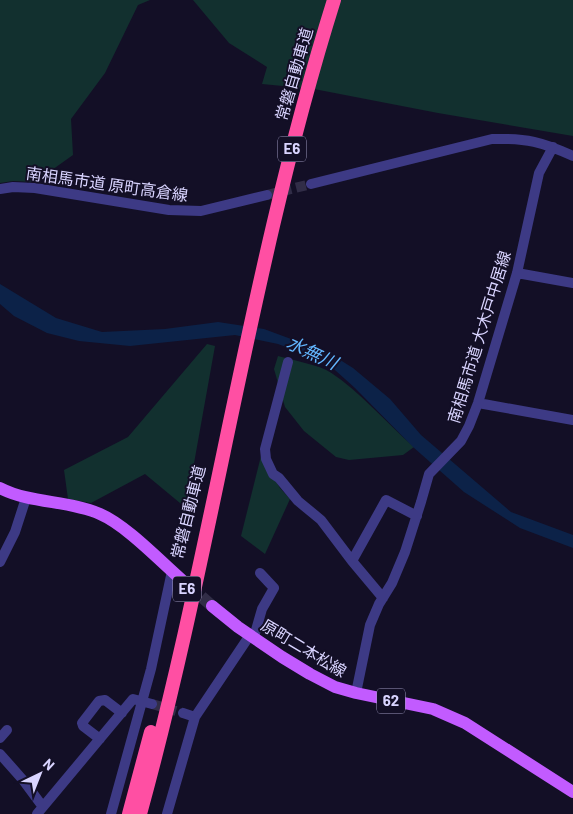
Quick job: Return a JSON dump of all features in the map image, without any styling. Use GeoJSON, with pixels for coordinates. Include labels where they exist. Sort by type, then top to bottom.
{"type":"FeatureCollection","features":[{"type":"Feature","properties":{"kind":"highway","name":"常磐自動車道"},"geometry":{"type":"LineString","coordinates":[[140,814],[173,682],[242,362],[296,132],[334,0]]}},
{"type":"Feature","properties":{"kind":"highway","name":"常磐自動車道"},"geometry":{"type":"LineString","coordinates":[[130,814],[155,720],[242,362]]}},
{"type":"Feature","properties":{"kind":"main road"},"geometry":{"type":"LineString","coordinates":[[0,488],[26,498],[101,514],[126,530],[183,581]]}},
{"type":"Feature","properties":{"kind":"main road","name":"原町二本松線"},"geometry":{"type":"LineString","coordinates":[[212,606],[252,636],[310,674],[335,687],[356,694],[433,709],[447,714],[466,723],[573,792]]}},
{"type":"Feature","properties":{"kind":"street"},"geometry":{"type":"LineString","coordinates":[[311,184],[492,139],[516,138],[535,141],[573,156]]}},
{"type":"Feature","properties":{"kind":"street","name":"南相馬市道 大木戸中居線"},"geometry":{"type":"LineString","coordinates":[[356,694],[373,617],[399,567],[429,474],[461,441],[478,403],[517,273],[539,173],[552,147]]}},
{"type":"Feature","properties":{"kind":"street","name":"南相馬市道 原町高倉線"},"geometry":{"type":"LineString","coordinates":[[0,189],[13,187],[35,188],[169,210],[186,211],[200,211],[267,195]]}},
{"type":"Feature","properties":{"kind":"street"},"geometry":{"type":"LineString","coordinates":[[517,273],[573,283]]}},
{"type":"Feature","properties":{"kind":"street"},"geometry":{"type":"LineString","coordinates":[[288,362],[266,449],[266,459],[273,474],[279,478],[298,501],[321,520],[383,598]]}},
{"type":"Feature","properties":{"kind":"street"},"geometry":{"type":"LineString","coordinates":[[478,403],[573,420]]}},
{"type":"Feature","properties":{"kind":"street"},"geometry":{"type":"LineString","coordinates":[[0,562],[15,532],[26,498]]}},
{"type":"Feature","properties":{"kind":"street"},"geometry":{"type":"LineString","coordinates":[[352,561],[386,500],[417,516]]}},
{"type":"Feature","properties":{"kind":"street"},"geometry":{"type":"LineString","coordinates":[[111,814],[150,669],[172,572]]}},
{"type":"Feature","properties":{"kind":"street"},"geometry":{"type":"LineString","coordinates":[[167,814],[195,717],[252,636],[262,609],[274,588],[260,573]]}},
{"type":"Feature","properties":{"kind":"street"},"geometry":{"type":"LineString","coordinates":[[0,754],[23,780],[40,810],[134,699],[152,704]]}},
{"type":"Feature","properties":{"kind":"street"},"geometry":{"type":"LineString","coordinates":[[100,739],[83,726],[82,723],[99,701],[105,700],[122,713]]}},
{"type":"Feature","properties":{"kind":"street"},"geometry":{"type":"LineString","coordinates":[[183,714],[195,717]]}},
{"type":"Feature","properties":{"kind":"green space"},"geometry":{"type":"Polygon","coordinates":[[[0,0],[150,0],[138,5],[105,73],[71,119],[73,155],[35,182],[13,181],[0,183],[0,0]]]}},
{"type":"Feature","properties":{"kind":"green space"},"geometry":{"type":"Polygon","coordinates":[[[193,0],[573,0],[573,136],[314,89],[262,84],[267,67],[229,43],[193,0]]]}},
{"type":"Feature","properties":{"kind":"green space"},"geometry":{"type":"Polygon","coordinates":[[[207,344],[215,346],[186,508],[145,474],[91,503],[68,499],[64,470],[128,437],[207,344]]]}},
{"type":"Feature","properties":{"kind":"green space"},"geometry":{"type":"Polygon","coordinates":[[[278,356],[325,369],[342,380],[414,447],[403,455],[349,460],[336,457],[304,431],[285,407],[274,369],[278,356]]]}},
{"type":"Feature","properties":{"kind":"green space"},"geometry":{"type":"Polygon","coordinates":[[[261,456],[280,488],[290,499],[265,554],[241,536],[261,456]]]}},
{"type":"Feature","properties":{"kind":"water","name":"水無川"},"geometry":{"type":"Polygon","coordinates":[[[0,284],[56,318],[102,332],[165,329],[218,322],[264,329],[329,353],[353,368],[390,399],[421,435],[511,512],[573,535],[573,548],[520,528],[464,492],[413,447],[355,388],[326,362],[278,344],[235,335],[130,346],[79,341],[47,333],[14,316],[0,304],[0,284]]]}},
{"type":"Feature","properties":{"kind":"tunnel"},"geometry":{"type":"LineString","coordinates":[[267,195],[311,184]]}},
{"type":"Feature","properties":{"kind":"tunnel"},"geometry":{"type":"LineString","coordinates":[[188,585],[212,606]]}},
{"type":"Feature","properties":{"kind":"tunnel"},"geometry":{"type":"LineString","coordinates":[[152,704],[183,713]]}}]}
